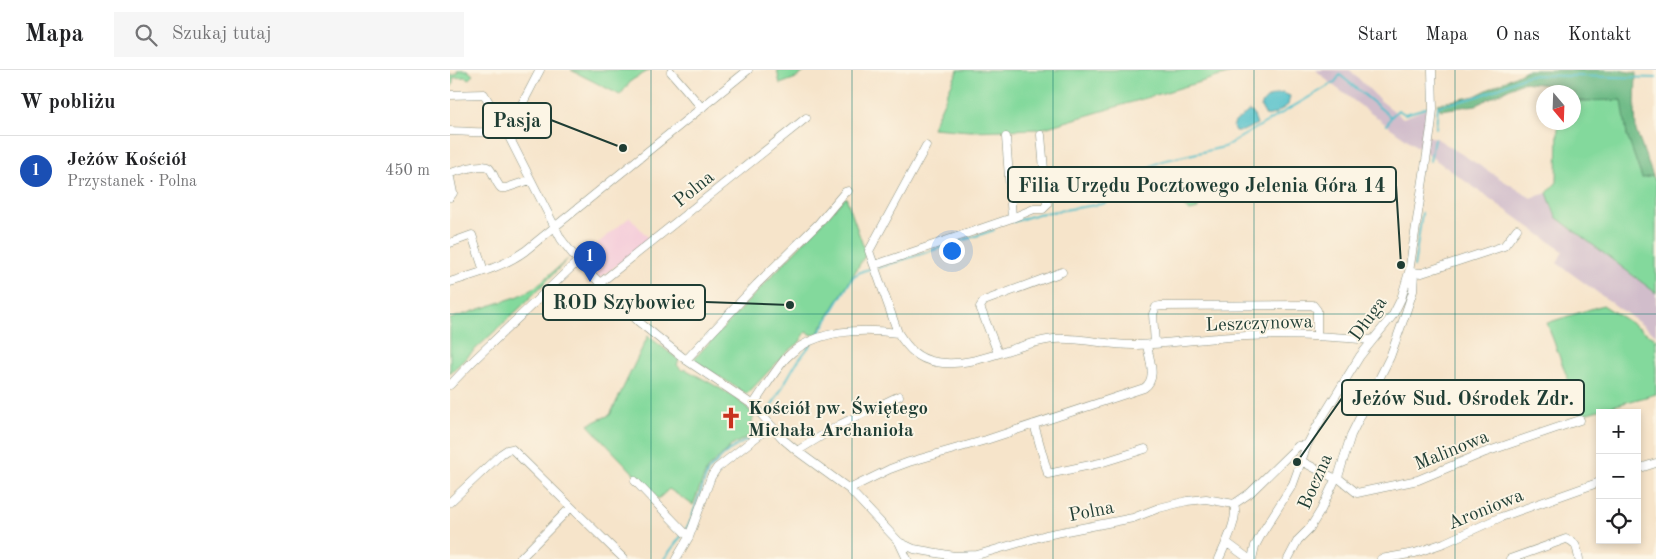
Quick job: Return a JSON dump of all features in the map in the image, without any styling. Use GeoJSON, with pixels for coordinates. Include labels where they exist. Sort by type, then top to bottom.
{"type":"FeatureCollection","features":[{"type":"Feature","properties":{"kind":"street"},"geometry":{"type":"LineString","coordinates":[[450,131],[486,131],[504,127],[516,114],[540,70]]}},
{"type":"Feature","properties":{"kind":"street"},"geometry":{"type":"LineString","coordinates":[[450,282],[513,260],[702,108],[739,74],[748,70]]}},
{"type":"Feature","properties":{"kind":"street","name":"Długa"},"geometry":{"type":"LineString","coordinates":[[1251,559],[1262,533],[1293,484],[1307,445],[1360,356],[1393,315],[1411,272],[1433,109],[1432,70]]}},
{"type":"Feature","properties":{"kind":"street"},"geometry":{"type":"LineString","coordinates":[[671,72],[702,108]]}},
{"type":"Feature","properties":{"kind":"street","name":"Polna"},"geometry":{"type":"LineString","coordinates":[[450,95],[484,94],[504,127],[561,238],[578,261],[639,322],[686,360],[753,405],[797,452],[849,489],[899,542],[914,549],[953,557],[977,555],[1046,535],[1133,518],[1159,508],[1188,501],[1206,499],[1234,504]]}},
{"type":"Feature","properties":{"kind":"street","name":"Polna"},"geometry":{"type":"LineString","coordinates":[[600,283],[806,118]]}},
{"type":"Feature","properties":{"kind":"street"},"geometry":{"type":"LineString","coordinates":[[875,268],[1034,209],[1043,208],[1047,204],[1042,135]]}},
{"type":"Feature","properties":{"kind":"street"},"geometry":{"type":"LineString","coordinates":[[1006,137],[1012,218]]}},
{"type":"Feature","properties":{"kind":"street","name":"Leszczynowa"},"geometry":{"type":"LineString","coordinates":[[926,146],[868,251],[898,333],[906,345],[918,357],[935,362],[969,361],[1039,341],[1057,339],[1075,339],[1120,346],[1218,337],[1317,336],[1372,340]]}},
{"type":"Feature","properties":{"kind":"street"},"geometry":{"type":"LineString","coordinates":[[450,173],[483,165],[490,168],[496,183],[501,188],[511,187],[530,180]]}},
{"type":"Feature","properties":{"kind":"street"},"geometry":{"type":"LineString","coordinates":[[450,178],[453,193],[450,197]]}},
{"type":"Feature","properties":{"kind":"street"},"geometry":{"type":"LineString","coordinates":[[686,360],[757,284],[818,224],[844,192],[848,191]]}},
{"type":"Feature","properties":{"kind":"street"},"geometry":{"type":"LineString","coordinates":[[1411,272],[1422,273],[1504,246],[1517,228]]}},
{"type":"Feature","properties":{"kind":"street"},"geometry":{"type":"LineString","coordinates":[[450,243],[472,235],[484,271]]}},
{"type":"Feature","properties":{"kind":"street"},"geometry":{"type":"LineString","coordinates":[[450,385],[578,261]]}},
{"type":"Feature","properties":{"kind":"street"},"geometry":{"type":"LineString","coordinates":[[998,353],[980,307],[981,304],[984,301],[1062,272]]}},
{"type":"Feature","properties":{"kind":"street","name":"Boczna"},"geometry":{"type":"LineString","coordinates":[[1288,559],[1298,540],[1310,528],[1321,510],[1336,478],[1351,435],[1390,357],[1410,298],[1411,272]]}},
{"type":"Feature","properties":{"kind":"street"},"geometry":{"type":"LineString","coordinates":[[849,489],[909,462],[986,440],[1144,388],[1150,384],[1152,377],[1151,344],[1153,314],[1156,307],[1313,305],[1317,310],[1317,336]]}},
{"type":"Feature","properties":{"kind":"street"},"geometry":{"type":"LineString","coordinates":[[753,405],[784,360],[810,340],[846,332],[886,331],[898,333]]}},
{"type":"Feature","properties":{"kind":"street"},"geometry":{"type":"LineString","coordinates":[[797,452],[841,424],[899,396]]}},
{"type":"Feature","properties":{"kind":"street","name":"Malinowa"},"geometry":{"type":"LineString","coordinates":[[1301,461],[1336,478],[1357,493],[1404,484],[1512,443],[1580,420]]}},
{"type":"Feature","properties":{"kind":"street"},"geometry":{"type":"LineString","coordinates":[[676,559],[689,537],[711,477],[717,468],[763,432],[767,422]]}},
{"type":"Feature","properties":{"kind":"street"},"geometry":{"type":"LineString","coordinates":[[1034,424],[1048,474],[1100,463],[1145,449]]}},
{"type":"Feature","properties":{"kind":"street"},"geometry":{"type":"LineString","coordinates":[[1219,559],[1236,510],[1234,504],[1250,493],[1298,446],[1307,445]]}},
{"type":"Feature","properties":{"kind":"street"},"geometry":{"type":"LineString","coordinates":[[450,502],[501,454],[512,449],[624,559]]}},
{"type":"Feature","properties":{"kind":"street"},"geometry":{"type":"LineString","coordinates":[[1641,468],[1656,463]]}},
{"type":"Feature","properties":{"kind":"street"},"geometry":{"type":"LineString","coordinates":[[635,481],[689,537]]}},
{"type":"Feature","properties":{"kind":"street","name":"Aroniowa"},"geometry":{"type":"LineString","coordinates":[[1381,559],[1423,550],[1444,543],[1501,517],[1596,483]]}},
{"type":"Feature","properties":{"kind":"street"},"geometry":{"type":"LineString","coordinates":[[520,559],[571,507]]}},
{"type":"Feature","properties":{"kind":"street"},"geometry":{"type":"LineString","coordinates":[[1510,559],[1566,539],[1572,541],[1577,546],[1579,559]]}},
{"type":"Feature","properties":{"kind":"street"},"geometry":{"type":"LineString","coordinates":[[899,542],[907,559]]}},
{"type":"Feature","properties":{"kind":"street"},"geometry":{"type":"LineString","coordinates":[[1226,542],[1251,559]]}},
{"type":"Feature","properties":{"kind":"shaded area"},"geometry":{"type":"Polygon","coordinates":[[[1316,70],[1350,70],[1381,101],[1403,118],[1429,108],[1426,136],[1436,138],[1531,198],[1547,193],[1556,217],[1656,293],[1656,335],[1557,263],[1563,251],[1384,123],[1330,83],[1316,70]]]}},
{"type":"Feature","properties":{"kind":"shaded area"},"geometry":{"type":"Polygon","coordinates":[[[630,217],[650,240],[600,278],[581,257],[630,217]]]}},
{"type":"Feature","properties":{"kind":"green space"},"geometry":{"type":"Polygon","coordinates":[[[457,70],[467,70],[473,75],[469,79],[465,77],[453,78],[453,85],[450,88],[450,74],[452,76],[458,73],[457,70]]]}},
{"type":"Feature","properties":{"kind":"green space"},"geometry":{"type":"Polygon","coordinates":[[[571,70],[650,70],[632,80],[620,95],[571,70]]]}},
{"type":"Feature","properties":{"kind":"green space"},"geometry":{"type":"Polygon","coordinates":[[[777,70],[807,70],[796,78],[780,84],[777,70]]]}},
{"type":"Feature","properties":{"kind":"green space"},"geometry":{"type":"Polygon","coordinates":[[[958,70],[1241,70],[1041,129],[970,131],[932,128],[958,70]]]}},
{"type":"Feature","properties":{"kind":"green space"},"geometry":{"type":"Polygon","coordinates":[[[1527,70],[1617,70],[1636,73],[1636,131],[1653,176],[1642,178],[1627,135],[1622,100],[1581,101],[1581,85],[1549,85],[1522,82],[1476,105],[1441,110],[1437,104],[1475,96],[1527,70]]]}},
{"type":"Feature","properties":{"kind":"green space"},"geometry":{"type":"Polygon","coordinates":[[[1623,100],[1627,135],[1642,178],[1653,176],[1656,183],[1656,293],[1556,217],[1547,193],[1557,182],[1558,130],[1581,130],[1581,101],[1623,100]]]}},
{"type":"Feature","properties":{"kind":"green space"},"geometry":{"type":"Polygon","coordinates":[[[1197,169],[1206,179],[1205,188],[1197,195],[1198,209],[1190,211],[1178,202],[1176,194],[1192,188],[1198,182],[1197,169]]]}},
{"type":"Feature","properties":{"kind":"green space"},"geometry":{"type":"Polygon","coordinates":[[[846,197],[866,254],[817,334],[813,335],[806,332],[799,343],[786,353],[747,394],[693,360],[846,197]]]}},
{"type":"Feature","properties":{"kind":"green space"},"geometry":{"type":"Polygon","coordinates":[[[568,259],[523,305],[450,373],[450,319],[519,296],[535,287],[568,259]]]}},
{"type":"Feature","properties":{"kind":"green space"},"geometry":{"type":"Polygon","coordinates":[[[1603,305],[1656,339],[1656,394],[1602,409],[1596,409],[1596,411],[1581,415],[1547,323],[1603,305]]]}},
{"type":"Feature","properties":{"kind":"green space"},"geometry":{"type":"Polygon","coordinates":[[[648,336],[679,360],[677,365],[683,371],[685,369],[722,390],[748,408],[754,415],[751,426],[758,425],[751,435],[731,446],[707,469],[693,505],[669,489],[658,499],[588,425],[610,415],[648,336]]]}},
{"type":"Feature","properties":{"kind":"water"},"geometry":{"type":"Polygon","coordinates":[[[1283,93],[1290,96],[1288,105],[1275,114],[1266,116],[1261,107],[1264,101],[1276,94],[1283,93]]]}},
{"type":"Feature","properties":{"kind":"water"},"geometry":{"type":"Polygon","coordinates":[[[1249,111],[1253,113],[1257,124],[1243,131],[1235,131],[1233,127],[1235,122],[1249,111]]]}},
{"type":"Feature","properties":{"kind":"water"},"geometry":{"type":"Polygon","coordinates":[[[1194,167],[1197,169],[1198,182],[1192,188],[1176,194],[1170,191],[1169,187],[1176,176],[1194,167]]]}},
{"type":"Feature","properties":{"kind":"waterway"},"geometry":{"type":"LineString","coordinates":[[1013,222],[1038,214],[1102,204],[1127,194],[1151,166],[1162,161],[1224,147],[1335,82],[1340,75],[1391,117]]}},
{"type":"Feature","properties":{"kind":"waterway"},"geometry":{"type":"LineString","coordinates":[[1436,128],[1438,106],[1479,96],[1529,75],[1656,78]]}},
{"type":"Feature","properties":{"kind":"waterway"},"geometry":{"type":"LineString","coordinates":[[1387,125],[1391,117],[1398,110],[1405,114],[1429,107]]}},
{"type":"Feature","properties":{"kind":"waterway"},"geometry":{"type":"LineString","coordinates":[[1430,161],[1434,139]]}},
{"type":"Feature","properties":{"kind":"waterway"},"geometry":{"type":"LineString","coordinates":[[1414,267],[1422,213]]}},
{"type":"Feature","properties":{"kind":"waterway"},"geometry":{"type":"LineString","coordinates":[[878,268],[994,230]]}},
{"type":"Feature","properties":{"kind":"waterway"},"geometry":{"type":"LineString","coordinates":[[818,335],[853,277],[862,271],[873,269]]}},
{"type":"Feature","properties":{"kind":"waterway"},"geometry":{"type":"LineString","coordinates":[[767,414],[795,365],[811,344]]}},
{"type":"Feature","properties":{"kind":"waterway"},"geometry":{"type":"LineString","coordinates":[[754,435],[762,424]]}},
{"type":"Feature","properties":{"kind":"waterway"},"geometry":{"type":"LineString","coordinates":[[686,529],[708,471],[728,451],[750,438]]}},
{"type":"Feature","properties":{"kind":"waterway"},"geometry":{"type":"LineString","coordinates":[[664,559],[682,535]]}},
{"type":"Feature","properties":{"kind":"place","name":"Pasja"},"geometry":{"type":"Point","coordinates":[623,148]}},
{"type":"Feature","properties":{"kind":"place","name":"Filia Urzędu Pocztowego Jelenia Góra 14"},"geometry":{"type":"Point","coordinates":[1401,265]}},
{"type":"Feature","properties":{"kind":"place","name":"Jeżów Kościół"},"geometry":{"type":"Point","coordinates":[590,282]}},
{"type":"Feature","properties":{"kind":"place","name":"ROD Szybowiec"},"geometry":{"type":"Point","coordinates":[790,305]}},
{"type":"Feature","properties":{"kind":"place","name":"Kościół pw. Świętego Michała Archanioła"},"geometry":{"type":"Point","coordinates":[731,418]}},
{"type":"Feature","properties":{"kind":"place","name":"Jeżów Sud. Ośrodek Zdr."},"geometry":{"type":"Point","coordinates":[1297,462]}}]}
